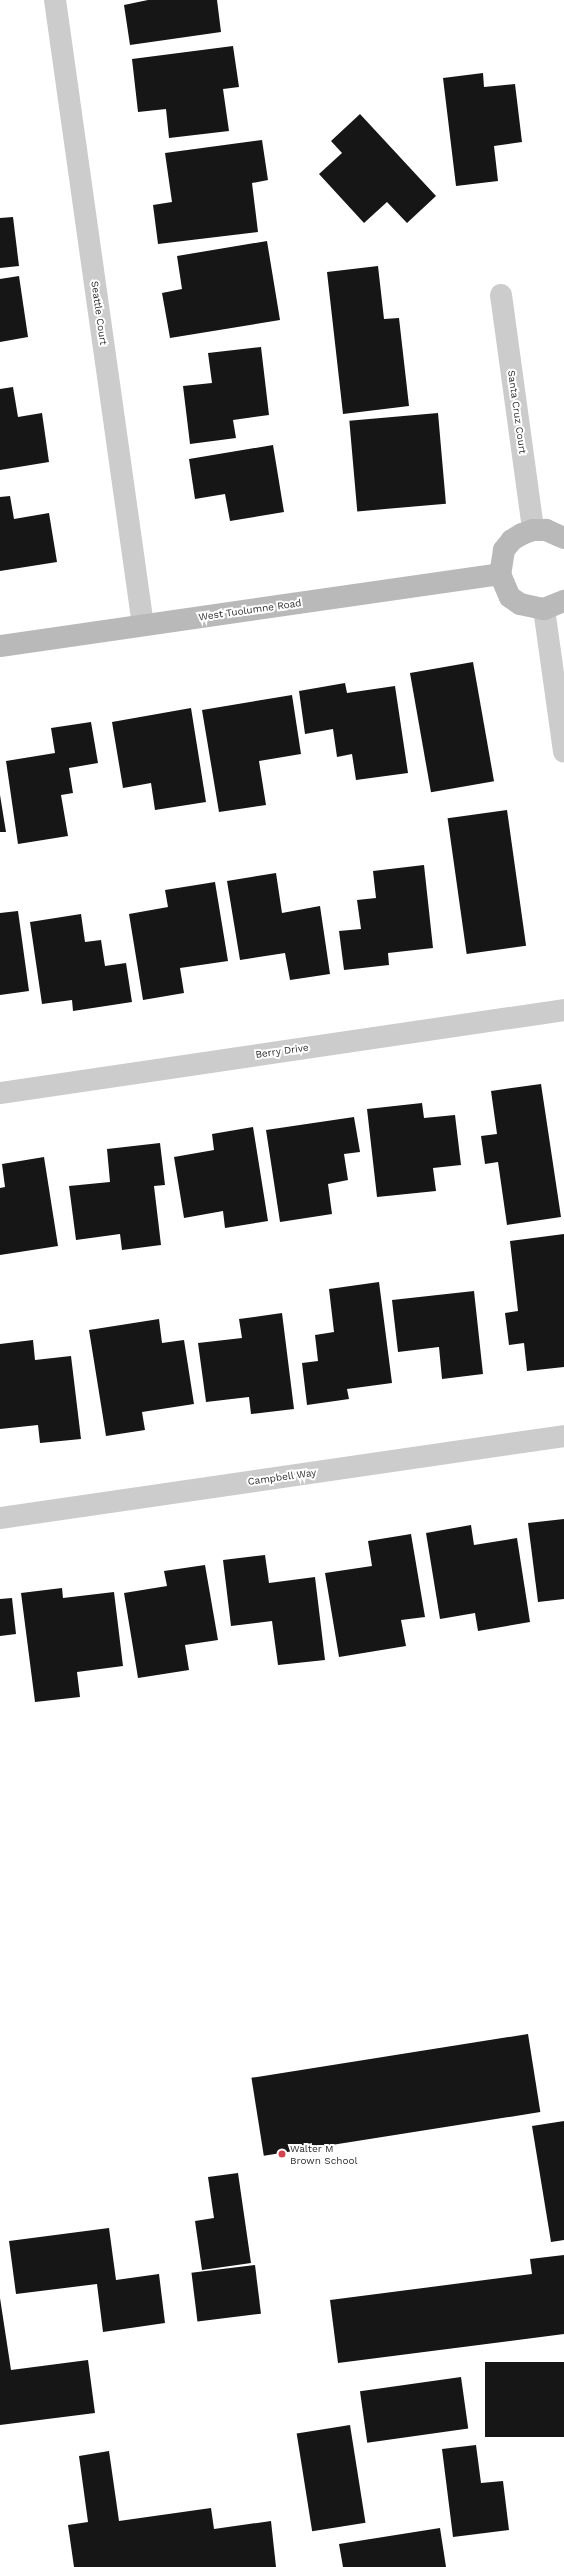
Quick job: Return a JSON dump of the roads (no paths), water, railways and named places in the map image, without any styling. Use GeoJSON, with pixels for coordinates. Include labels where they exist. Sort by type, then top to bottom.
{"type":"FeatureCollection","features":[{"type":"Feature","properties":{"kind":"street","name":"Seattle Court"},"geometry":{"type":"LineString","coordinates":[[56,0],[143,625]]}},
{"type":"Feature","properties":{"kind":"street","name":"Santa Cruz Court"},"geometry":{"type":"LineString","coordinates":[[501,295],[533,530]]}},
{"type":"Feature","properties":{"kind":"street"},"geometry":{"type":"LineString","coordinates":[[564,538],[546,530],[533,530],[512,540],[500,562],[500,574],[503,586],[515,600],[532,608],[544,609],[564,601]]}},
{"type":"Feature","properties":{"kind":"street","name":"West Tuolumne Road"},"geometry":{"type":"LineString","coordinates":[[0,646],[500,574]]}},
{"type":"Feature","properties":{"kind":"street"},"geometry":{"type":"LineString","coordinates":[[544,609],[564,752]]}},
{"type":"Feature","properties":{"kind":"street","name":"Berry Drive"},"geometry":{"type":"LineString","coordinates":[[0,1093],[564,1010]]}},
{"type":"Feature","properties":{"kind":"street","name":"Campbell Way"},"geometry":{"type":"LineString","coordinates":[[0,1518],[564,1436]]}},
{"type":"Feature","properties":{"kind":"place","name":"Walter M Brown School"},"geometry":{"type":"Point","coordinates":[282,2154]}}]}
